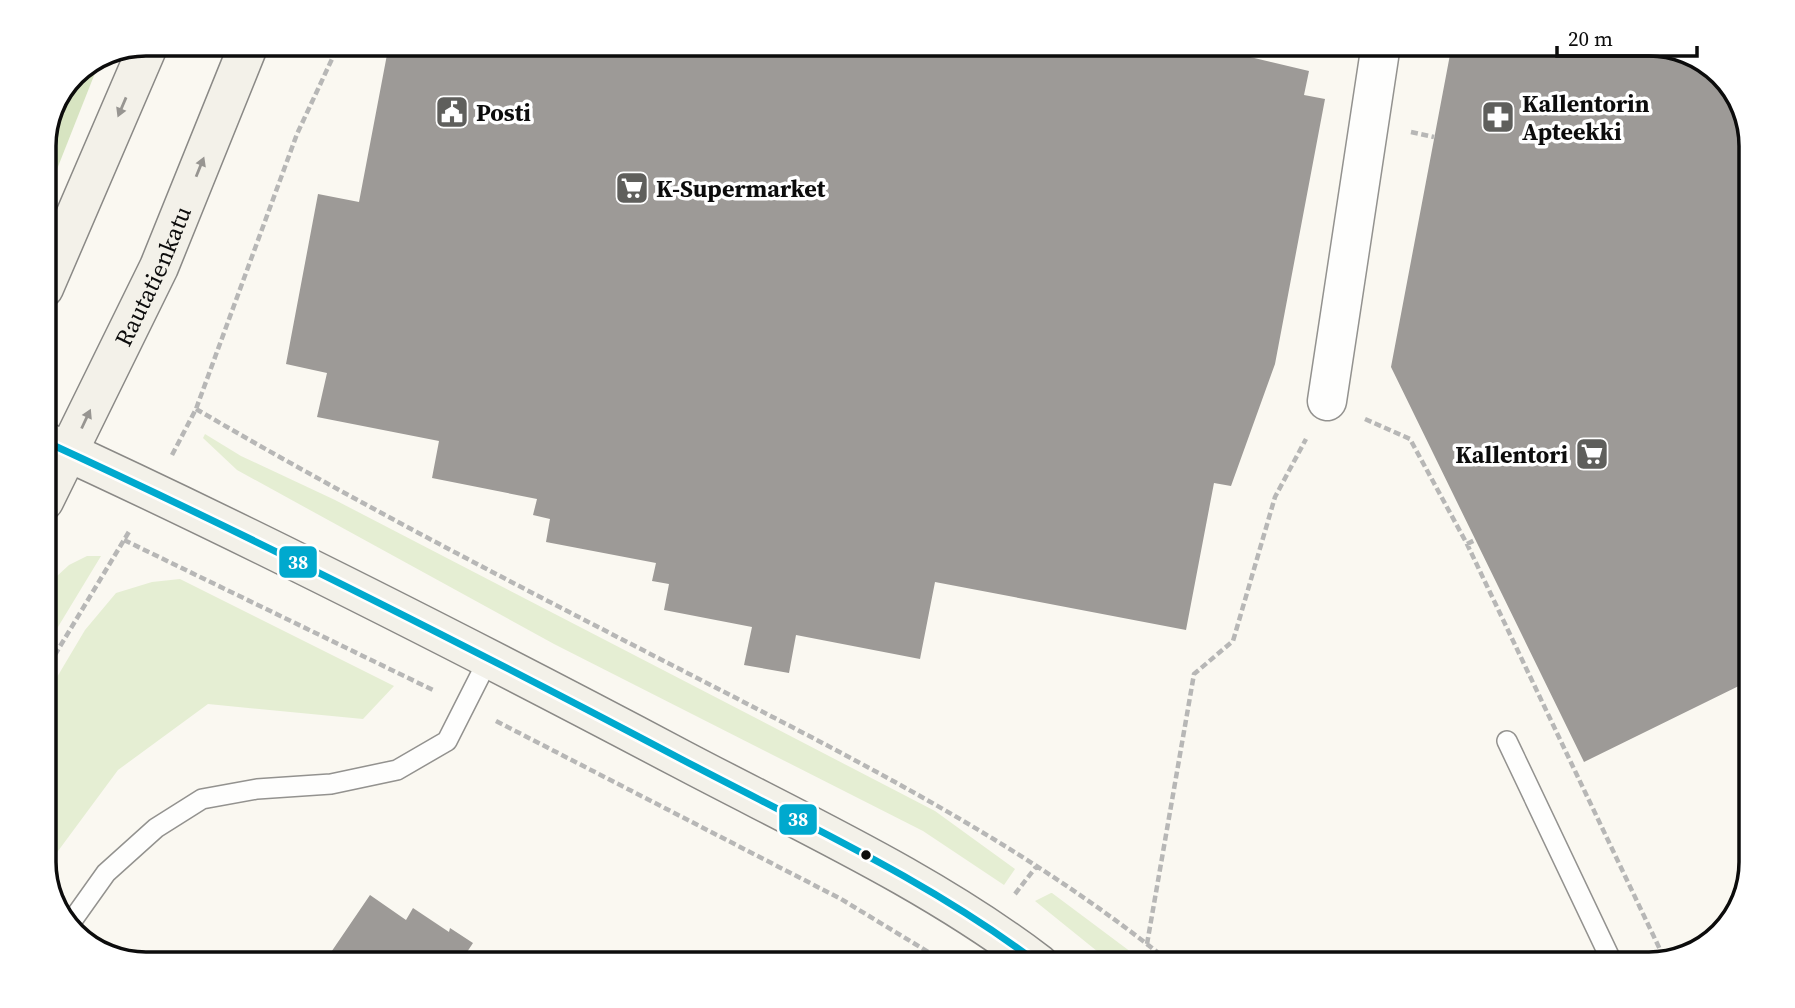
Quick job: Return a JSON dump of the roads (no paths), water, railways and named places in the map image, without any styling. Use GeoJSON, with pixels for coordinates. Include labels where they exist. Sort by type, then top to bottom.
{"type":"FeatureCollection","features":[{"type":"Feature","properties":{"kind":"main road"},"geometry":{"type":"LineString","coordinates":[[56,260],[144,56]]}},
{"type":"Feature","properties":{"kind":"main road","name":"Rautatienkatu"},"geometry":{"type":"LineString","coordinates":[[57,447],[159,267],[243,56]]}},
{"type":"Feature","properties":{"kind":"main road"},"geometry":{"type":"LineString","coordinates":[[57,447],[152,491],[489,658],[873,860],[989,926],[1023,952]]}},
{"type":"Feature","properties":{"kind":"street"},"geometry":{"type":"LineString","coordinates":[[1327,401],[1379,56]]}},
{"type":"Feature","properties":{"kind":"lane"},"geometry":{"type":"LineString","coordinates":[[75,917],[107,873],[156,828],[202,799],[257,789],[331,785],[397,770],[447,741],[489,658]]}},
{"type":"Feature","properties":{"kind":"lane"},"geometry":{"type":"LineString","coordinates":[[1507,741],[1606,952]]}},
{"type":"Feature","properties":{"kind":"place","name":"Posti"},"geometry":{"type":"Point","coordinates":[452,112]}},
{"type":"Feature","properties":{"kind":"place","name":"Kallentorin Apteekki"},"geometry":{"type":"Point","coordinates":[1498,117]}},
{"type":"Feature","properties":{"kind":"place","name":"K-Supermarket"},"geometry":{"type":"Point","coordinates":[632,188]}},
{"type":"Feature","properties":{"kind":"place","name":"Kallentori"},"geometry":{"type":"Point","coordinates":[1592,454]}}]}
